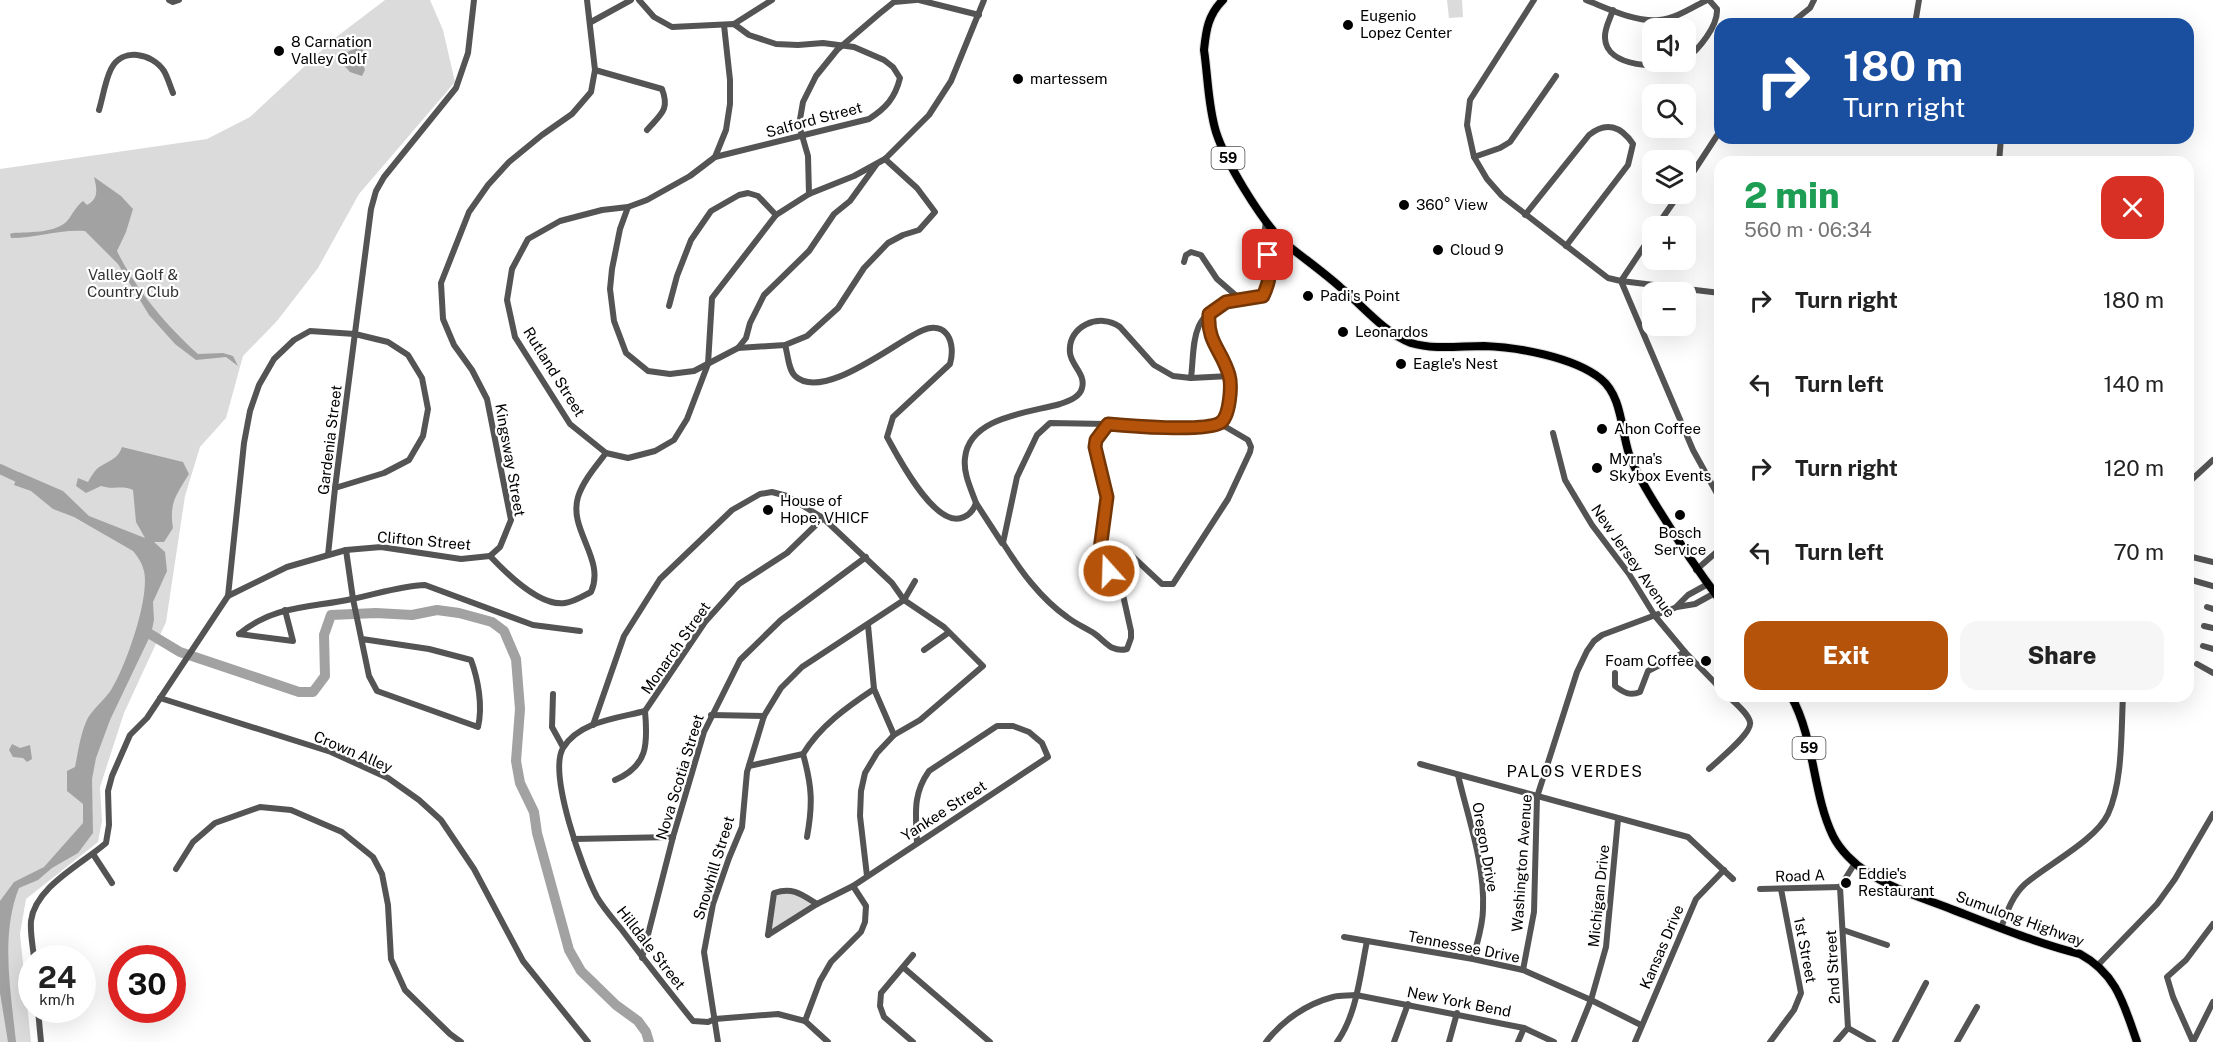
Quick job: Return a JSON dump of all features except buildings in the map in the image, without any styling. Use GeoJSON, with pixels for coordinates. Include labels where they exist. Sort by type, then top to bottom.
{"type":"FeatureCollection","features":[{"type":"Feature","properties":{"kind":"main road","name":"59"},"geometry":{"type":"LineString","coordinates":[[1223,0],[1208,19],[1204,50],[1218,139],[1266,221],[1280,238],[1338,284],[1381,324],[1406,340],[1432,347],[1486,346],[1532,353],[1572,364],[1601,379],[1616,400],[1629,453],[1636,470],[1696,570],[1714,592]]}},
{"type":"Feature","properties":{"kind":"main road","name":"Sumulong Highway"},"geometry":{"type":"LineString","coordinates":[[1795,702],[1833,836],[1842,850],[1855,863],[1867,873],[1886,882],[2001,928],[2080,954],[2098,965],[2114,984],[2137,1042]]}},
{"type":"Feature","properties":{"kind":"street"},"geometry":{"type":"LineString","coordinates":[[169,0],[173,2],[179,0]]}},
{"type":"Feature","properties":{"kind":"street","name":"Gardenia Street"},"geometry":{"type":"LineString","coordinates":[[329,552],[335,488],[371,209],[376,191],[384,177],[456,88],[468,53],[474,0]]}},
{"type":"Feature","properties":{"kind":"street","name":"Kingsway Street"},"geometry":{"type":"LineString","coordinates":[[490,556],[500,547],[512,520],[487,399],[472,370],[454,345],[443,319],[441,282],[469,212],[488,185],[509,162],[572,114],[591,92],[595,70],[591,22],[586,0]]}},
{"type":"Feature","properties":{"kind":"street"},"geometry":{"type":"LineString","coordinates":[[591,22],[631,0]]}},
{"type":"Feature","properties":{"kind":"street"},"geometry":{"type":"LineString","coordinates":[[639,0],[654,17],[672,27],[734,24],[772,0]]}},
{"type":"Feature","properties":{"kind":"street"},"geometry":{"type":"LineString","coordinates":[[809,194],[808,156],[799,125],[803,102],[824,65],[843,44],[894,2],[917,0],[979,15]]}},
{"type":"Feature","properties":{"kind":"street"},"geometry":{"type":"LineString","coordinates":[[606,453],[628,458],[655,451],[674,440],[687,419],[708,364],[712,298],[776,215],[809,194],[878,164],[930,115],[951,81],[984,0]]}},
{"type":"Feature","properties":{"kind":"street"},"geometry":{"type":"LineString","coordinates":[[1541,0],[1533,2],[1470,100],[1467,125],[1474,157],[1481,170],[1496,190],[1525,215],[1608,278],[1714,292]]}},
{"type":"Feature","properties":{"kind":"street"},"geometry":{"type":"LineString","coordinates":[[1586,0],[1641,19],[1660,20],[1684,12],[1708,0],[1717,9],[1716,18]]}},
{"type":"Feature","properties":{"kind":"street"},"geometry":{"type":"LineString","coordinates":[[1798,18],[1810,8],[1814,0]]}},
{"type":"Feature","properties":{"kind":"street"},"geometry":{"type":"LineString","coordinates":[[1916,18],[1919,0]]}},
{"type":"Feature","properties":{"kind":"street"},"geometry":{"type":"LineString","coordinates":[[1613,10],[1604,40],[1608,50],[1620,59],[1642,65]]}},
{"type":"Feature","properties":{"kind":"street"},"geometry":{"type":"LineString","coordinates":[[1696,49],[1714,23]]}},
{"type":"Feature","properties":{"kind":"street","name":"Salford Street"},"geometry":{"type":"LineString","coordinates":[[715,157],[869,119],[892,99],[900,78],[893,67],[884,60],[843,44],[776,44],[749,35],[734,24]]}},
{"type":"Feature","properties":{"kind":"street"},"geometry":{"type":"LineString","coordinates":[[715,157],[726,130],[730,104],[730,80],[724,25]]}},
{"type":"Feature","properties":{"kind":"street"},"geometry":{"type":"LineString","coordinates":[[99,110],[110,70],[125,56],[138,54],[151,58],[164,71],[173,93]]}},
{"type":"Feature","properties":{"kind":"street"},"geometry":{"type":"LineString","coordinates":[[595,70],[662,89],[666,100],[665,110],[647,130]]}},
{"type":"Feature","properties":{"kind":"street"},"geometry":{"type":"LineString","coordinates":[[1474,157],[1510,142],[1556,76]]}},
{"type":"Feature","properties":{"kind":"street"},"geometry":{"type":"LineString","coordinates":[[1525,215],[1589,135],[1607,126],[1626,133],[1633,144],[1628,165],[1566,246]]}},
{"type":"Feature","properties":{"kind":"street"},"geometry":{"type":"LineString","coordinates":[[1696,168],[1714,140]]}},
{"type":"Feature","properties":{"kind":"street","name":"Rutland Street"},"geometry":{"type":"LineString","coordinates":[[606,453],[570,424],[515,337],[507,300],[512,269],[528,239],[560,221],[602,210],[628,207],[669,190],[715,157]]}},
{"type":"Feature","properties":{"kind":"street"},"geometry":{"type":"LineString","coordinates":[[738,348],[785,345],[807,336],[838,308],[864,268],[888,243],[919,230],[935,212],[917,188],[885,159]]}},
{"type":"Feature","properties":{"kind":"street"},"geometry":{"type":"LineString","coordinates":[[628,207],[615,251],[610,289],[614,321],[626,353],[648,371],[670,374],[694,371],[738,348],[746,338],[753,315],[764,295],[809,251],[834,214],[849,201],[878,164]]}},
{"type":"Feature","properties":{"kind":"street"},"geometry":{"type":"LineString","coordinates":[[669,306],[677,276],[691,240],[711,211],[748,192],[758,196],[776,215]]}},
{"type":"Feature","properties":{"kind":"street"},"geometry":{"type":"LineString","coordinates":[[1191,378],[1199,322],[1226,302],[1263,296],[1268,285],[1270,270],[1265,241],[1266,221]]}},
{"type":"Feature","properties":{"kind":"street"},"geometry":{"type":"LineString","coordinates":[[1621,281],[1642,250]]}},
{"type":"Feature","properties":{"kind":"street"},"geometry":{"type":"LineString","coordinates":[[1184,262],[1186,255],[1191,252],[1201,255],[1216,279],[1240,299]]}},
{"type":"Feature","properties":{"kind":"street"},"geometry":{"type":"LineString","coordinates":[[1621,281],[1693,450],[1714,488]]}},
{"type":"Feature","properties":{"kind":"street"},"geometry":{"type":"LineString","coordinates":[[1209,314],[1208,330],[1230,376],[1228,410],[1219,423]]}},
{"type":"Feature","properties":{"kind":"street"},"geometry":{"type":"LineString","coordinates":[[1108,424],[1096,440],[1095,447],[1107,497],[1099,557],[1121,586],[1131,631],[1127,649],[1120,651],[1113,649],[1095,634],[1066,617],[1046,599],[1019,568],[976,503],[967,477],[964,459],[971,437],[994,422],[1060,404],[1071,400],[1081,392],[1083,381],[1070,355],[1071,345],[1077,333],[1089,322],[1103,319],[1113,322],[1160,369],[1173,376],[1191,378],[1230,376]]}},
{"type":"Feature","properties":{"kind":"street"},"geometry":{"type":"LineString","coordinates":[[785,345],[792,371],[796,376],[802,380],[830,381],[846,375],[922,331],[938,328],[945,332],[952,345],[953,354],[950,364],[893,417],[887,437],[913,482],[936,509],[954,519],[962,518],[971,513],[976,503]]}},
{"type":"Feature","properties":{"kind":"street"},"geometry":{"type":"LineString","coordinates":[[33,945],[31,921],[36,906],[45,892],[106,843],[109,825],[108,791],[130,735],[147,718],[228,596],[244,443],[250,411],[259,385],[274,359],[294,340],[310,331],[355,334],[388,342],[408,355],[422,378],[428,410],[423,436],[409,460],[384,473],[335,488]]}},
{"type":"Feature","properties":{"kind":"street"},"geometry":{"type":"LineString","coordinates":[[1003,543],[1017,477],[1036,435],[1050,423],[1108,424],[1151,428],[1219,423],[1248,440],[1251,447],[1250,452],[1228,499],[1173,584],[1162,584],[1131,555],[1118,548],[1100,543]]}},
{"type":"Feature","properties":{"kind":"street","name":"New Jersey Avenue"},"geometry":{"type":"LineString","coordinates":[[1553,433],[1564,480],[1592,525],[1629,574],[1655,616],[1714,682]]}},
{"type":"Feature","properties":{"kind":"street","name":"Clifton Street"},"geometry":{"type":"LineString","coordinates":[[228,596],[287,567],[329,552],[381,547],[461,559],[490,556],[525,589],[557,604],[576,600],[591,592],[596,575],[578,520],[578,497],[591,473],[606,453]]}},
{"type":"Feature","properties":{"kind":"street"},"geometry":{"type":"LineString","coordinates":[[2194,477],[2213,460]]}},
{"type":"Feature","properties":{"kind":"street"},"geometry":{"type":"LineString","coordinates":[[593,724],[624,636],[660,579],[732,510],[760,494],[772,492],[787,496],[823,518],[892,583],[903,600],[948,633],[983,666],[920,720],[894,735],[877,753],[866,772],[861,791],[860,816],[867,876]]}},
{"type":"Feature","properties":{"kind":"street","name":"Monarch Street"},"geometry":{"type":"LineString","coordinates":[[563,747],[578,733],[593,724],[645,711],[705,622],[739,584],[787,553],[823,518]]}},
{"type":"Feature","properties":{"kind":"street"},"geometry":{"type":"LineString","coordinates":[[346,550],[353,599],[369,676],[377,691],[478,727],[479,693],[471,660],[429,649],[362,639]]}},
{"type":"Feature","properties":{"kind":"street"},"geometry":{"type":"LineString","coordinates":[[1696,570],[1714,554]]}},
{"type":"Feature","properties":{"kind":"street","name":"Nova Scotia Street"},"geometry":{"type":"LineString","coordinates":[[642,958],[673,837],[711,715],[740,660],[781,620],[866,557]]}},
{"type":"Feature","properties":{"kind":"street"},"geometry":{"type":"LineString","coordinates":[[2194,557],[2213,562]]}},
{"type":"Feature","properties":{"kind":"street","name":"Snowhill Street"},"geometry":{"type":"LineString","coordinates":[[718,1042],[704,951],[714,904],[742,827],[749,766],[764,716],[781,688],[802,667],[903,600],[915,580]]}},
{"type":"Feature","properties":{"kind":"street"},"geometry":{"type":"LineString","coordinates":[[2194,581],[2213,586]]}},
{"type":"Feature","properties":{"kind":"street","name":"Washington Avenue"},"geometry":{"type":"LineString","coordinates":[[1677,607],[1688,596],[1708,584]]}},
{"type":"Feature","properties":{"kind":"street"},"geometry":{"type":"LineString","coordinates":[[285,610],[293,641],[239,634],[263,617],[285,610],[425,585],[533,625],[580,631]]}},
{"type":"Feature","properties":{"kind":"street","name":"Washington Avenue"},"geometry":{"type":"LineString","coordinates":[[1523,970],[1534,912],[1537,797],[1577,672],[1587,651],[1602,635],[1677,607],[1714,598]]}},
{"type":"Feature","properties":{"kind":"street"},"geometry":{"type":"LineString","coordinates":[[868,625],[874,689],[894,735]]}},
{"type":"Feature","properties":{"kind":"street"},"geometry":{"type":"LineString","coordinates":[[2204,626],[2213,628]]}},
{"type":"Feature","properties":{"kind":"street"},"geometry":{"type":"LineString","coordinates":[[924,650],[948,633]]}},
{"type":"Feature","properties":{"kind":"street"},"geometry":{"type":"LineString","coordinates":[[2203,646],[2213,649]]}},
{"type":"Feature","properties":{"kind":"street"},"geometry":{"type":"LineString","coordinates":[[1615,673],[1615,686],[1633,695],[1640,692],[1648,671],[1685,652]]}},
{"type":"Feature","properties":{"kind":"street"},"geometry":{"type":"LineString","coordinates":[[2198,664],[2213,674]]}},
{"type":"Feature","properties":{"kind":"street"},"geometry":{"type":"LineString","coordinates":[[749,766],[803,754],[812,740],[846,708],[874,689]]}},
{"type":"Feature","properties":{"kind":"street"},"geometry":{"type":"LineString","coordinates":[[554,694],[552,727],[563,747]]}},
{"type":"Feature","properties":{"kind":"street","name":"Crown Alley"},"geometry":{"type":"LineString","coordinates":[[160,698],[331,752],[388,778],[419,800],[441,820],[474,869],[523,961],[588,1042]]}},
{"type":"Feature","properties":{"kind":"street"},"geometry":{"type":"LineString","coordinates":[[1709,769],[1737,743],[1750,726],[1750,722],[1734,702]]}},
{"type":"Feature","properties":{"kind":"street"},"geometry":{"type":"LineString","coordinates":[[2001,928],[2013,898],[2024,885],[2096,830],[2108,816],[2117,780],[2123,702]]}},
{"type":"Feature","properties":{"kind":"street"},"geometry":{"type":"LineString","coordinates":[[615,780],[639,765],[648,740],[645,711]]}},
{"type":"Feature","properties":{"kind":"street"},"geometry":{"type":"LineString","coordinates":[[711,715],[764,716]]}},
{"type":"Feature","properties":{"kind":"street","name":"Yankee Street"},"geometry":{"type":"LineString","coordinates":[[817,904],[799,893],[785,890],[774,893],[768,935],[817,904],[853,886],[1048,757],[1042,743],[1029,732],[1013,726],[997,726],[929,771],[921,782],[916,797],[917,843]]}},
{"type":"Feature","properties":{"kind":"street","name":"Hilldale Street"},"geometry":{"type":"LineString","coordinates":[[563,747],[560,779],[563,801],[574,838],[598,898],[642,958],[693,1021],[708,1022],[715,1018],[778,1014],[805,1021],[828,1042]]}},
{"type":"Feature","properties":{"kind":"street"},"geometry":{"type":"LineString","coordinates":[[803,754],[811,784],[811,815],[807,837]]}},
{"type":"Feature","properties":{"kind":"street"},"geometry":{"type":"LineString","coordinates":[[1420,764],[1688,837],[1733,879]]}},
{"type":"Feature","properties":{"kind":"street","name":"Oregon Drive"},"geometry":{"type":"LineString","coordinates":[[1458,775],[1481,880],[1483,908],[1473,959]]}},
{"type":"Feature","properties":{"kind":"street"},"geometry":{"type":"LineString","coordinates":[[176,869],[194,842],[215,823],[260,807],[291,810],[342,832],[373,857],[382,874],[388,905],[391,959],[405,990],[461,1042]]}},
{"type":"Feature","properties":{"kind":"street"},"geometry":{"type":"LineString","coordinates":[[2098,965],[2157,904],[2175,879],[2213,814]]}},
{"type":"Feature","properties":{"kind":"street","name":"Michigan Drive"},"geometry":{"type":"LineString","coordinates":[[1574,1042],[1591,1000],[1606,947],[1618,819]]}},
{"type":"Feature","properties":{"kind":"street"},"geometry":{"type":"LineString","coordinates":[[574,838],[673,837]]}},
{"type":"Feature","properties":{"kind":"street"},"geometry":{"type":"LineString","coordinates":[[93,854],[112,883]]}},
{"type":"Feature","properties":{"kind":"street"},"geometry":{"type":"LineString","coordinates":[[1840,887],[1855,863]]}},
{"type":"Feature","properties":{"kind":"street","name":"Kansas Drive"},"geometry":{"type":"LineString","coordinates":[[1635,1042],[1696,899],[1724,870]]}},
{"type":"Feature","properties":{"kind":"street"},"geometry":{"type":"LineString","coordinates":[[805,1021],[820,981],[831,962],[861,933],[865,922],[866,906],[853,886]]}},
{"type":"Feature","properties":{"kind":"street","name":"Road A"},"geometry":{"type":"LineString","coordinates":[[1760,889],[1840,887]]}},
{"type":"Feature","properties":{"kind":"street","name":"2nd Street"},"geometry":{"type":"LineString","coordinates":[[1840,887],[1848,1028]]}},
{"type":"Feature","properties":{"kind":"street","name":"1st Street"},"geometry":{"type":"LineString","coordinates":[[1770,1042],[1794,1010],[1801,993],[1781,889]]}},
{"type":"Feature","properties":{"kind":"street"},"geometry":{"type":"LineString","coordinates":[[2193,1042],[2173,997],[2167,976],[2186,960],[2213,924]]}},
{"type":"Feature","properties":{"kind":"street"},"geometry":{"type":"LineString","coordinates":[[1843,930],[1887,945]]}},
{"type":"Feature","properties":{"kind":"street","name":"Tennessee Drive"},"geometry":{"type":"LineString","coordinates":[[1344,937],[1523,970],[1591,1000],[1641,1026]]}},
{"type":"Feature","properties":{"kind":"street"},"geometry":{"type":"LineString","coordinates":[[1337,1042],[1345,1030],[1356,995],[1367,941]]}},
{"type":"Feature","properties":{"kind":"street"},"geometry":{"type":"LineString","coordinates":[[913,956],[881,993],[880,1006],[884,1017],[914,1042]]}},
{"type":"Feature","properties":{"kind":"street"},"geometry":{"type":"LineString","coordinates":[[904,968],[990,1042]]}},
{"type":"Feature","properties":{"kind":"street"},"geometry":{"type":"LineString","coordinates":[[1895,1042],[1926,983]]}},
{"type":"Feature","properties":{"kind":"street","name":"New York Bend"},"geometry":{"type":"LineString","coordinates":[[1266,1042],[1278,1027],[1302,1010],[1333,997],[1356,995],[1524,1028],[1554,1042]]}},
{"type":"Feature","properties":{"kind":"street"},"geometry":{"type":"LineString","coordinates":[[2193,1042],[2213,1002]]}},
{"type":"Feature","properties":{"kind":"street"},"geometry":{"type":"LineString","coordinates":[[1394,1042],[1408,1004]]}},
{"type":"Feature","properties":{"kind":"street"},"geometry":{"type":"LineString","coordinates":[[1957,1042],[1977,1007]]}},
{"type":"Feature","properties":{"kind":"street"},"geometry":{"type":"LineString","coordinates":[[1449,1042],[1457,1014]]}},
{"type":"Feature","properties":{"kind":"street"},"geometry":{"type":"LineString","coordinates":[[39,1023],[41,1042]]}},
{"type":"Feature","properties":{"kind":"street"},"geometry":{"type":"LineString","coordinates":[[1518,1042],[1524,1028]]}},
{"type":"Feature","properties":{"kind":"street"},"geometry":{"type":"LineString","coordinates":[[1836,1042],[1848,1028],[1873,1042]]}},
{"type":"Feature","properties":{"kind":"green space","name":"Valley Golf & Country Club"},"geometry":{"type":"Polygon","coordinates":[[[385,0],[430,0],[443,30],[455,82],[359,194],[318,268],[277,321],[243,356],[226,418],[200,447],[185,496],[166,622],[124,713],[100,787],[102,821],[98,842],[26,899],[20,934],[21,945],[18,945],[18,1023],[29,1023],[31,1042],[0,1042],[0,169],[207,139],[250,117],[335,38],[385,0]]]}},
{"type":"Feature","properties":{"kind":"green space"},"geometry":{"type":"Polygon","coordinates":[[[1447,0],[1462,0],[1463,17],[1449,18],[1447,0]]]}},
{"type":"Feature","properties":{"kind":"green space"},"geometry":{"type":"Polygon","coordinates":[[[785,890],[817,904],[769,934],[774,893],[785,890]]]}},
{"type":"Feature","properties":{"kind":"shaded area"},"geometry":{"type":"Polygon","coordinates":[[[358,47],[363,50],[365,70],[362,76],[350,72],[339,60],[341,55],[358,47]]]}},
{"type":"Feature","properties":{"kind":"shaded area"},"geometry":{"type":"Polygon","coordinates":[[[94,177],[121,196],[133,209],[117,251],[143,293],[163,319],[198,354],[223,353],[233,356],[238,366],[226,357],[196,360],[175,344],[149,315],[118,264],[85,231],[11,238],[10,234],[13,233],[47,230],[65,223],[83,201],[87,205],[94,200],[96,190],[94,177]]]}},
{"type":"Feature","properties":{"kind":"shaded area"},"geometry":{"type":"Polygon","coordinates":[[[122,447],[183,462],[189,474],[173,505],[173,528],[164,542],[154,542],[165,552],[167,571],[153,602],[154,620],[151,634],[110,720],[96,758],[92,779],[93,833],[78,853],[52,868],[38,880],[19,888],[13,906],[8,964],[16,1042],[8,1042],[0,993],[0,901],[14,882],[44,867],[83,823],[83,804],[67,791],[67,771],[75,767],[82,733],[88,718],[111,690],[123,665],[140,614],[145,583],[142,565],[133,551],[74,517],[53,509],[31,491],[14,485],[19,472],[63,491],[89,516],[145,538],[136,522],[133,490],[101,486],[86,493],[76,486],[78,478],[88,482],[93,473],[116,457],[122,447]]]}},
{"type":"Feature","properties":{"kind":"shaded area"},"geometry":{"type":"Polygon","coordinates":[[[12,744],[20,748],[30,745],[32,759],[27,762],[23,758],[13,757],[9,750],[12,744]]]}},
{"type":"Feature","properties":{"kind":"waterway"},"geometry":{"type":"LineString","coordinates":[[0,469],[30,483]]}},
{"type":"Feature","properties":{"kind":"waterway"},"geometry":{"type":"LineString","coordinates":[[146,625],[145,631],[180,652],[299,692],[313,692],[325,676],[324,635],[331,615],[376,613],[412,615],[437,610],[492,622],[504,631],[516,659],[520,709],[516,761],[520,783],[534,812],[537,833],[569,950],[581,971],[616,1005],[638,1021],[646,1032],[649,1042]]}},
{"type":"Feature","properties":{"kind":"place","name":"Eugenio Lopez Center"},"geometry":{"type":"Point","coordinates":[1348,25]}},
{"type":"Feature","properties":{"kind":"place","name":"8 Carnation Valley Golf"},"geometry":{"type":"Point","coordinates":[279,51]}},
{"type":"Feature","properties":{"kind":"place","name":"martessem"},"geometry":{"type":"Point","coordinates":[1018,79]}},
{"type":"Feature","properties":{"kind":"place","name":"360° View"},"geometry":{"type":"Point","coordinates":[1404,205]}},
{"type":"Feature","properties":{"kind":"place","name":"Cloud 9"},"geometry":{"type":"Point","coordinates":[1438,250]}},
{"type":"Feature","properties":{"kind":"place","name":"Padi's Point"},"geometry":{"type":"Point","coordinates":[1308,296]}},
{"type":"Feature","properties":{"kind":"place","name":"Leonardos"},"geometry":{"type":"Point","coordinates":[1343,332]}},
{"type":"Feature","properties":{"kind":"place","name":"Eagle's Nest"},"geometry":{"type":"Point","coordinates":[1401,364]}},
{"type":"Feature","properties":{"kind":"place","name":"Ahon Coffee"},"geometry":{"type":"Point","coordinates":[1602,429]}},
{"type":"Feature","properties":{"kind":"place","name":"Myrna's Skybox Events"},"geometry":{"type":"Point","coordinates":[1597,468]}},
{"type":"Feature","properties":{"kind":"place","name":"House of Hope, VHICF"},"geometry":{"type":"Point","coordinates":[768,510]}},
{"type":"Feature","properties":{"kind":"place","name":"Bosch Service"},"geometry":{"type":"Point","coordinates":[1680,515]}},
{"type":"Feature","properties":{"kind":"place","name":"Foam Coffee"},"geometry":{"type":"Point","coordinates":[1706,661]}},
{"type":"Feature","properties":{"kind":"place","name":"Eddie's Restaurant"},"geometry":{"type":"Point","coordinates":[1846,883]}},
{"type":"Feature","properties":{"kind":"district","name":"PALOS VERDES"},"geometry":{"type":"Point","coordinates":[1575,771]}},
{"type":"Feature","properties":{"kind":"route"},"geometry":{"type":"LineString","coordinates":[[1109,571],[1099,557],[1107,497],[1095,447],[1096,440],[1108,424],[1151,428],[1201,426],[1219,423],[1225,417],[1229,402],[1230,376],[1208,330],[1209,314],[1226,302],[1263,296],[1268,285],[1270,270],[1268,255]]}}]}
